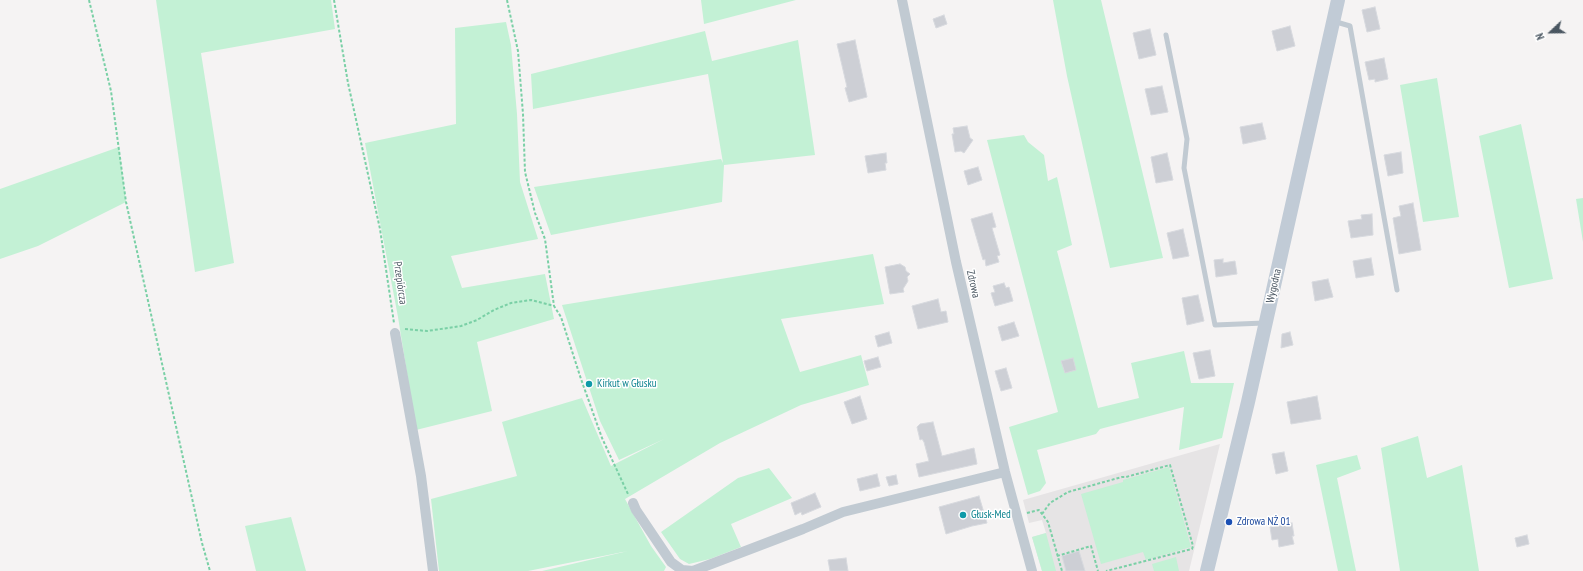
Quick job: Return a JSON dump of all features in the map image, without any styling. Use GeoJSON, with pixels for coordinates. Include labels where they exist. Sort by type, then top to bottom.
{"type":"FeatureCollection","features":[{"type":"Feature","properties":{"kind":"street","name":"Zdrowa"},"geometry":{"type":"LineString","coordinates":[[902,0],[956,262],[1005,472],[1032,571]]}},
{"type":"Feature","properties":{"kind":"street","name":"Wygodna"},"geometry":{"type":"LineString","coordinates":[[1207,571],[1265,324],[1338,0]]}},
{"type":"Feature","properties":{"kind":"street"},"geometry":{"type":"LineString","coordinates":[[395,333],[421,476],[433,571]]}},
{"type":"Feature","properties":{"kind":"street"},"geometry":{"type":"LineString","coordinates":[[632,503],[671,562],[682,570],[693,571],[843,512],[1005,472]]}},
{"type":"Feature","properties":{"kind":"lane"},"geometry":{"type":"LineString","coordinates":[[1333,21],[1350,26],[1397,290]]}},
{"type":"Feature","properties":{"kind":"lane"},"geometry":{"type":"LineString","coordinates":[[1166,35],[1187,139],[1184,168],[1215,325],[1265,324]]}},
{"type":"Feature","properties":{"kind":"path"},"geometry":{"type":"LineString","coordinates":[[90,0],[111,91],[126,202],[202,543],[210,571]]}},
{"type":"Feature","properties":{"kind":"path","name":"Przepiórcza"},"geometry":{"type":"LineString","coordinates":[[334,0],[348,83],[380,228],[395,333]]}},
{"type":"Feature","properties":{"kind":"path"},"geometry":{"type":"LineString","coordinates":[[507,0],[518,51],[523,114],[524,172],[535,213],[545,239],[554,306],[561,317],[602,438],[632,503]]}},
{"type":"Feature","properties":{"kind":"path"},"geometry":{"type":"LineString","coordinates":[[395,333],[406,328],[427,331],[461,326],[477,320],[494,310],[511,303],[531,300],[554,306]]}},
{"type":"Feature","properties":{"kind":"path"},"geometry":{"type":"LineString","coordinates":[[1042,514],[1050,503],[1068,492],[1170,465],[1193,546],[1192,549],[1106,571]]}},
{"type":"Feature","properties":{"kind":"path"},"geometry":{"type":"LineString","coordinates":[[1022,514],[1039,510],[1048,522],[1062,571]]}},
{"type":"Feature","properties":{"kind":"path"},"geometry":{"type":"LineString","coordinates":[[1057,556],[1091,546],[1098,571]]}},
{"type":"Feature","properties":{"kind":"shaded area"},"geometry":{"type":"Polygon","coordinates":[[[1220,444],[1189,571],[1042,571],[1032,537],[1046,533],[1042,520],[1029,523],[1023,500],[1220,444]]]}},
{"type":"Feature","properties":{"kind":"green space"},"geometry":{"type":"Polygon","coordinates":[[[156,0],[331,0],[335,29],[201,53],[234,263],[195,272],[156,0]]]}},
{"type":"Feature","properties":{"kind":"green space"},"geometry":{"type":"Polygon","coordinates":[[[701,0],[796,0],[704,24],[701,0]]]}},
{"type":"Feature","properties":{"kind":"green space"},"geometry":{"type":"Polygon","coordinates":[[[1053,0],[1101,0],[1163,258],[1110,268],[1067,76],[1053,0]]]}},
{"type":"Feature","properties":{"kind":"green space"},"geometry":{"type":"Polygon","coordinates":[[[506,22],[511,45],[517,114],[520,182],[538,239],[451,256],[462,288],[545,274],[554,319],[477,342],[492,411],[416,430],[398,317],[365,143],[456,124],[455,28],[506,22]]]}},
{"type":"Feature","properties":{"kind":"green space"},"geometry":{"type":"Polygon","coordinates":[[[705,31],[712,61],[798,40],[815,155],[724,165],[722,202],[551,235],[534,187],[721,159],[723,163],[708,74],[533,109],[531,74],[705,31]]]}},
{"type":"Feature","properties":{"kind":"green space"},"geometry":{"type":"Polygon","coordinates":[[[1437,78],[1459,217],[1423,222],[1400,85],[1437,78]]]}},
{"type":"Feature","properties":{"kind":"green space"},"geometry":{"type":"Polygon","coordinates":[[[1521,124],[1553,279],[1509,288],[1479,136],[1521,124]]]}},
{"type":"Feature","properties":{"kind":"green space"},"geometry":{"type":"Polygon","coordinates":[[[1024,135],[1028,142],[1044,155],[1048,181],[1057,177],[1072,245],[1057,251],[1098,408],[1139,398],[1131,363],[1184,351],[1191,383],[1234,383],[1222,438],[1179,450],[1184,407],[1100,429],[1096,434],[1037,450],[1046,483],[1040,491],[1028,495],[1009,427],[1058,412],[987,140],[1024,135]]]}},
{"type":"Feature","properties":{"kind":"green space"},"geometry":{"type":"Polygon","coordinates":[[[119,147],[126,202],[38,246],[0,259],[0,189],[119,147]]]}},
{"type":"Feature","properties":{"kind":"green space"},"geometry":{"type":"Polygon","coordinates":[[[1583,198],[1583,242],[1576,199],[1583,198]]]}},
{"type":"Feature","properties":{"kind":"green space"},"geometry":{"type":"Polygon","coordinates":[[[873,254],[884,304],[781,319],[800,372],[861,355],[869,385],[801,405],[720,443],[625,499],[651,546],[666,567],[664,571],[542,571],[628,551],[528,571],[439,571],[431,499],[517,476],[502,422],[582,398],[611,466],[664,439],[619,460],[600,421],[562,305],[873,254]]]}},
{"type":"Feature","properties":{"kind":"green space"},"geometry":{"type":"Polygon","coordinates":[[[1418,436],[1427,478],[1462,465],[1479,571],[1400,571],[1381,448],[1418,436]]]}},
{"type":"Feature","properties":{"kind":"green space"},"geometry":{"type":"Polygon","coordinates":[[[1357,455],[1361,469],[1337,478],[1356,571],[1338,571],[1316,465],[1357,455]]]}},
{"type":"Feature","properties":{"kind":"green space"},"geometry":{"type":"Polygon","coordinates":[[[1169,467],[1191,547],[1146,560],[1143,552],[1101,564],[1081,494],[1169,467]]]}},
{"type":"Feature","properties":{"kind":"green space"},"geometry":{"type":"Polygon","coordinates":[[[769,468],[792,498],[731,524],[741,547],[710,559],[689,564],[680,559],[661,532],[738,478],[769,468]]]}},
{"type":"Feature","properties":{"kind":"green space"},"geometry":{"type":"Polygon","coordinates":[[[291,517],[306,571],[256,571],[245,526],[291,517]]]}},
{"type":"Feature","properties":{"kind":"green space"},"geometry":{"type":"Polygon","coordinates":[[[1046,533],[1056,571],[1042,571],[1032,537],[1046,533]]]}},
{"type":"Feature","properties":{"kind":"green space"},"geometry":{"type":"Polygon","coordinates":[[[1176,557],[1179,571],[1154,571],[1152,564],[1176,557]]]}},
{"type":"Feature","properties":{"kind":"building"},"geometry":{"type":"Polygon","coordinates":[[[1375,7],[1380,29],[1367,32],[1362,10],[1375,7]]]}},
{"type":"Feature","properties":{"kind":"building"},"geometry":{"type":"Polygon","coordinates":[[[944,15],[947,24],[936,28],[933,19],[944,15]]]}},
{"type":"Feature","properties":{"kind":"building"},"geometry":{"type":"Polygon","coordinates":[[[1290,26],[1295,46],[1277,51],[1272,31],[1290,26]]]}},
{"type":"Feature","properties":{"kind":"building"},"geometry":{"type":"Polygon","coordinates":[[[1150,29],[1156,55],[1139,59],[1133,33],[1150,29]]]}},
{"type":"Feature","properties":{"kind":"building"},"geometry":{"type":"Polygon","coordinates":[[[855,40],[867,97],[849,102],[837,44],[855,40]]]}},
{"type":"Feature","properties":{"kind":"building"},"geometry":{"type":"Polygon","coordinates":[[[1384,58],[1388,79],[1375,82],[1375,79],[1369,80],[1365,62],[1384,58]]]}},
{"type":"Feature","properties":{"kind":"building"},"geometry":{"type":"Polygon","coordinates":[[[1162,86],[1168,112],[1151,115],[1145,89],[1162,86]]]}},
{"type":"Feature","properties":{"kind":"building"},"geometry":{"type":"Polygon","coordinates":[[[1262,123],[1266,139],[1243,144],[1240,127],[1262,123]]]}},
{"type":"Feature","properties":{"kind":"building"},"geometry":{"type":"Polygon","coordinates":[[[967,126],[970,138],[973,140],[964,153],[961,151],[955,152],[952,134],[954,134],[953,128],[967,126]]]}},
{"type":"Feature","properties":{"kind":"building"},"geometry":{"type":"Polygon","coordinates":[[[1401,152],[1403,173],[1388,176],[1384,155],[1401,152]]]}},
{"type":"Feature","properties":{"kind":"building"},"geometry":{"type":"Polygon","coordinates":[[[886,153],[886,170],[868,173],[865,156],[886,153]]]}},
{"type":"Feature","properties":{"kind":"building"},"geometry":{"type":"Polygon","coordinates":[[[1167,153],[1173,180],[1156,183],[1151,157],[1167,153]]]}},
{"type":"Feature","properties":{"kind":"building"},"geometry":{"type":"Polygon","coordinates":[[[978,167],[982,180],[968,185],[964,171],[978,167]]]}},
{"type":"Feature","properties":{"kind":"building"},"geometry":{"type":"Polygon","coordinates":[[[1413,203],[1421,250],[1399,254],[1393,218],[1401,216],[1399,206],[1413,203]]]}},
{"type":"Feature","properties":{"kind":"building"},"geometry":{"type":"Polygon","coordinates":[[[992,213],[996,227],[992,228],[1000,255],[997,256],[999,262],[986,266],[971,219],[992,213]]]}},
{"type":"Feature","properties":{"kind":"building"},"geometry":{"type":"Polygon","coordinates":[[[1372,214],[1373,235],[1351,238],[1348,221],[1362,219],[1361,215],[1372,214]]]}},
{"type":"Feature","properties":{"kind":"building"},"geometry":{"type":"Polygon","coordinates":[[[1183,229],[1189,256],[1173,259],[1167,233],[1183,229]]]}},
{"type":"Feature","properties":{"kind":"building"},"geometry":{"type":"Polygon","coordinates":[[[1371,258],[1374,275],[1356,278],[1353,261],[1371,258]]]}},
{"type":"Feature","properties":{"kind":"building"},"geometry":{"type":"Polygon","coordinates":[[[1223,259],[1223,263],[1235,261],[1237,274],[1216,277],[1214,260],[1223,259]]]}},
{"type":"Feature","properties":{"kind":"building"},"geometry":{"type":"Polygon","coordinates":[[[900,264],[905,267],[906,271],[910,274],[907,277],[908,281],[903,289],[904,292],[890,294],[885,267],[900,264]]]}},
{"type":"Feature","properties":{"kind":"building"},"geometry":{"type":"Polygon","coordinates":[[[1328,279],[1333,297],[1315,301],[1312,282],[1328,279]]]}},
{"type":"Feature","properties":{"kind":"building"},"geometry":{"type":"Polygon","coordinates":[[[1004,283],[1006,288],[1009,287],[1013,301],[995,306],[991,293],[995,292],[993,286],[1004,283]]]}},
{"type":"Feature","properties":{"kind":"building"},"geometry":{"type":"Polygon","coordinates":[[[1198,295],[1204,321],[1187,325],[1182,298],[1198,295]]]}},
{"type":"Feature","properties":{"kind":"building"},"geometry":{"type":"Polygon","coordinates":[[[938,299],[941,312],[946,311],[948,322],[918,329],[912,306],[938,299]]]}},
{"type":"Feature","properties":{"kind":"building"},"geometry":{"type":"Polygon","coordinates":[[[1014,322],[1019,336],[1002,341],[998,327],[1014,322]]]}},
{"type":"Feature","properties":{"kind":"building"},"geometry":{"type":"Polygon","coordinates":[[[889,332],[892,343],[878,347],[875,336],[889,332]]]}},
{"type":"Feature","properties":{"kind":"building"},"geometry":{"type":"Polygon","coordinates":[[[1290,332],[1293,345],[1281,348],[1282,334],[1290,332]]]}},
{"type":"Feature","properties":{"kind":"building"},"geometry":{"type":"Polygon","coordinates":[[[1210,350],[1215,376],[1199,379],[1193,353],[1210,350]]]}},
{"type":"Feature","properties":{"kind":"building"},"geometry":{"type":"Polygon","coordinates":[[[878,357],[881,367],[867,371],[864,361],[878,357]]]}},
{"type":"Feature","properties":{"kind":"building"},"geometry":{"type":"Polygon","coordinates":[[[1073,358],[1076,370],[1065,373],[1061,361],[1073,358]]]}},
{"type":"Feature","properties":{"kind":"building"},"geometry":{"type":"Polygon","coordinates":[[[1006,368],[1012,388],[1001,391],[995,371],[1006,368]]]}},
{"type":"Feature","properties":{"kind":"building"},"geometry":{"type":"Polygon","coordinates":[[[860,396],[867,419],[852,424],[844,402],[860,396]]]}},
{"type":"Feature","properties":{"kind":"building"},"geometry":{"type":"Polygon","coordinates":[[[1317,396],[1321,419],[1291,424],[1287,402],[1317,396]]]}},
{"type":"Feature","properties":{"kind":"building"},"geometry":{"type":"Polygon","coordinates":[[[933,422],[942,456],[974,448],[977,464],[919,477],[916,464],[929,461],[924,442],[922,439],[920,440],[917,427],[920,424],[933,422]]]}},
{"type":"Feature","properties":{"kind":"building"},"geometry":{"type":"Polygon","coordinates":[[[1284,452],[1288,471],[1276,474],[1272,454],[1284,452]]]}},
{"type":"Feature","properties":{"kind":"building"},"geometry":{"type":"Polygon","coordinates":[[[877,474],[880,486],[860,491],[857,479],[877,474]]]}},
{"type":"Feature","properties":{"kind":"building"},"geometry":{"type":"Polygon","coordinates":[[[896,475],[898,484],[889,486],[886,477],[896,475]]]}},
{"type":"Feature","properties":{"kind":"building"},"geometry":{"type":"Polygon","coordinates":[[[815,493],[821,507],[802,515],[801,512],[795,515],[791,503],[815,493]]]}},
{"type":"Feature","properties":{"kind":"building","name":"Głusk-Med"},"geometry":{"type":"Polygon","coordinates":[[[979,496],[987,523],[946,534],[939,507],[979,496]]]}},
{"type":"Feature","properties":{"kind":"building"},"geometry":{"type":"Polygon","coordinates":[[[1292,523],[1294,536],[1292,536],[1294,544],[1279,547],[1278,539],[1272,540],[1270,527],[1292,523]]]}},
{"type":"Feature","properties":{"kind":"building"},"geometry":{"type":"Polygon","coordinates":[[[1527,535],[1529,544],[1517,547],[1515,538],[1527,535]]]}},
{"type":"Feature","properties":{"kind":"building"},"geometry":{"type":"Polygon","coordinates":[[[1079,551],[1085,571],[1066,571],[1062,556],[1079,551]]]}},
{"type":"Feature","properties":{"kind":"building"},"geometry":{"type":"Polygon","coordinates":[[[846,558],[848,571],[830,571],[828,560],[846,558]]]}},
{"type":"Feature","properties":{"kind":"place","name":"Kirkut w Głusku"},"geometry":{"type":"Point","coordinates":[589,384]}},
{"type":"Feature","properties":{"kind":"place","name":"Głusk-Med"},"geometry":{"type":"Point","coordinates":[963,515]}},
{"type":"Feature","properties":{"kind":"place","name":"Zdrowa NŻ 01"},"geometry":{"type":"Point","coordinates":[1229,522]}}]}
